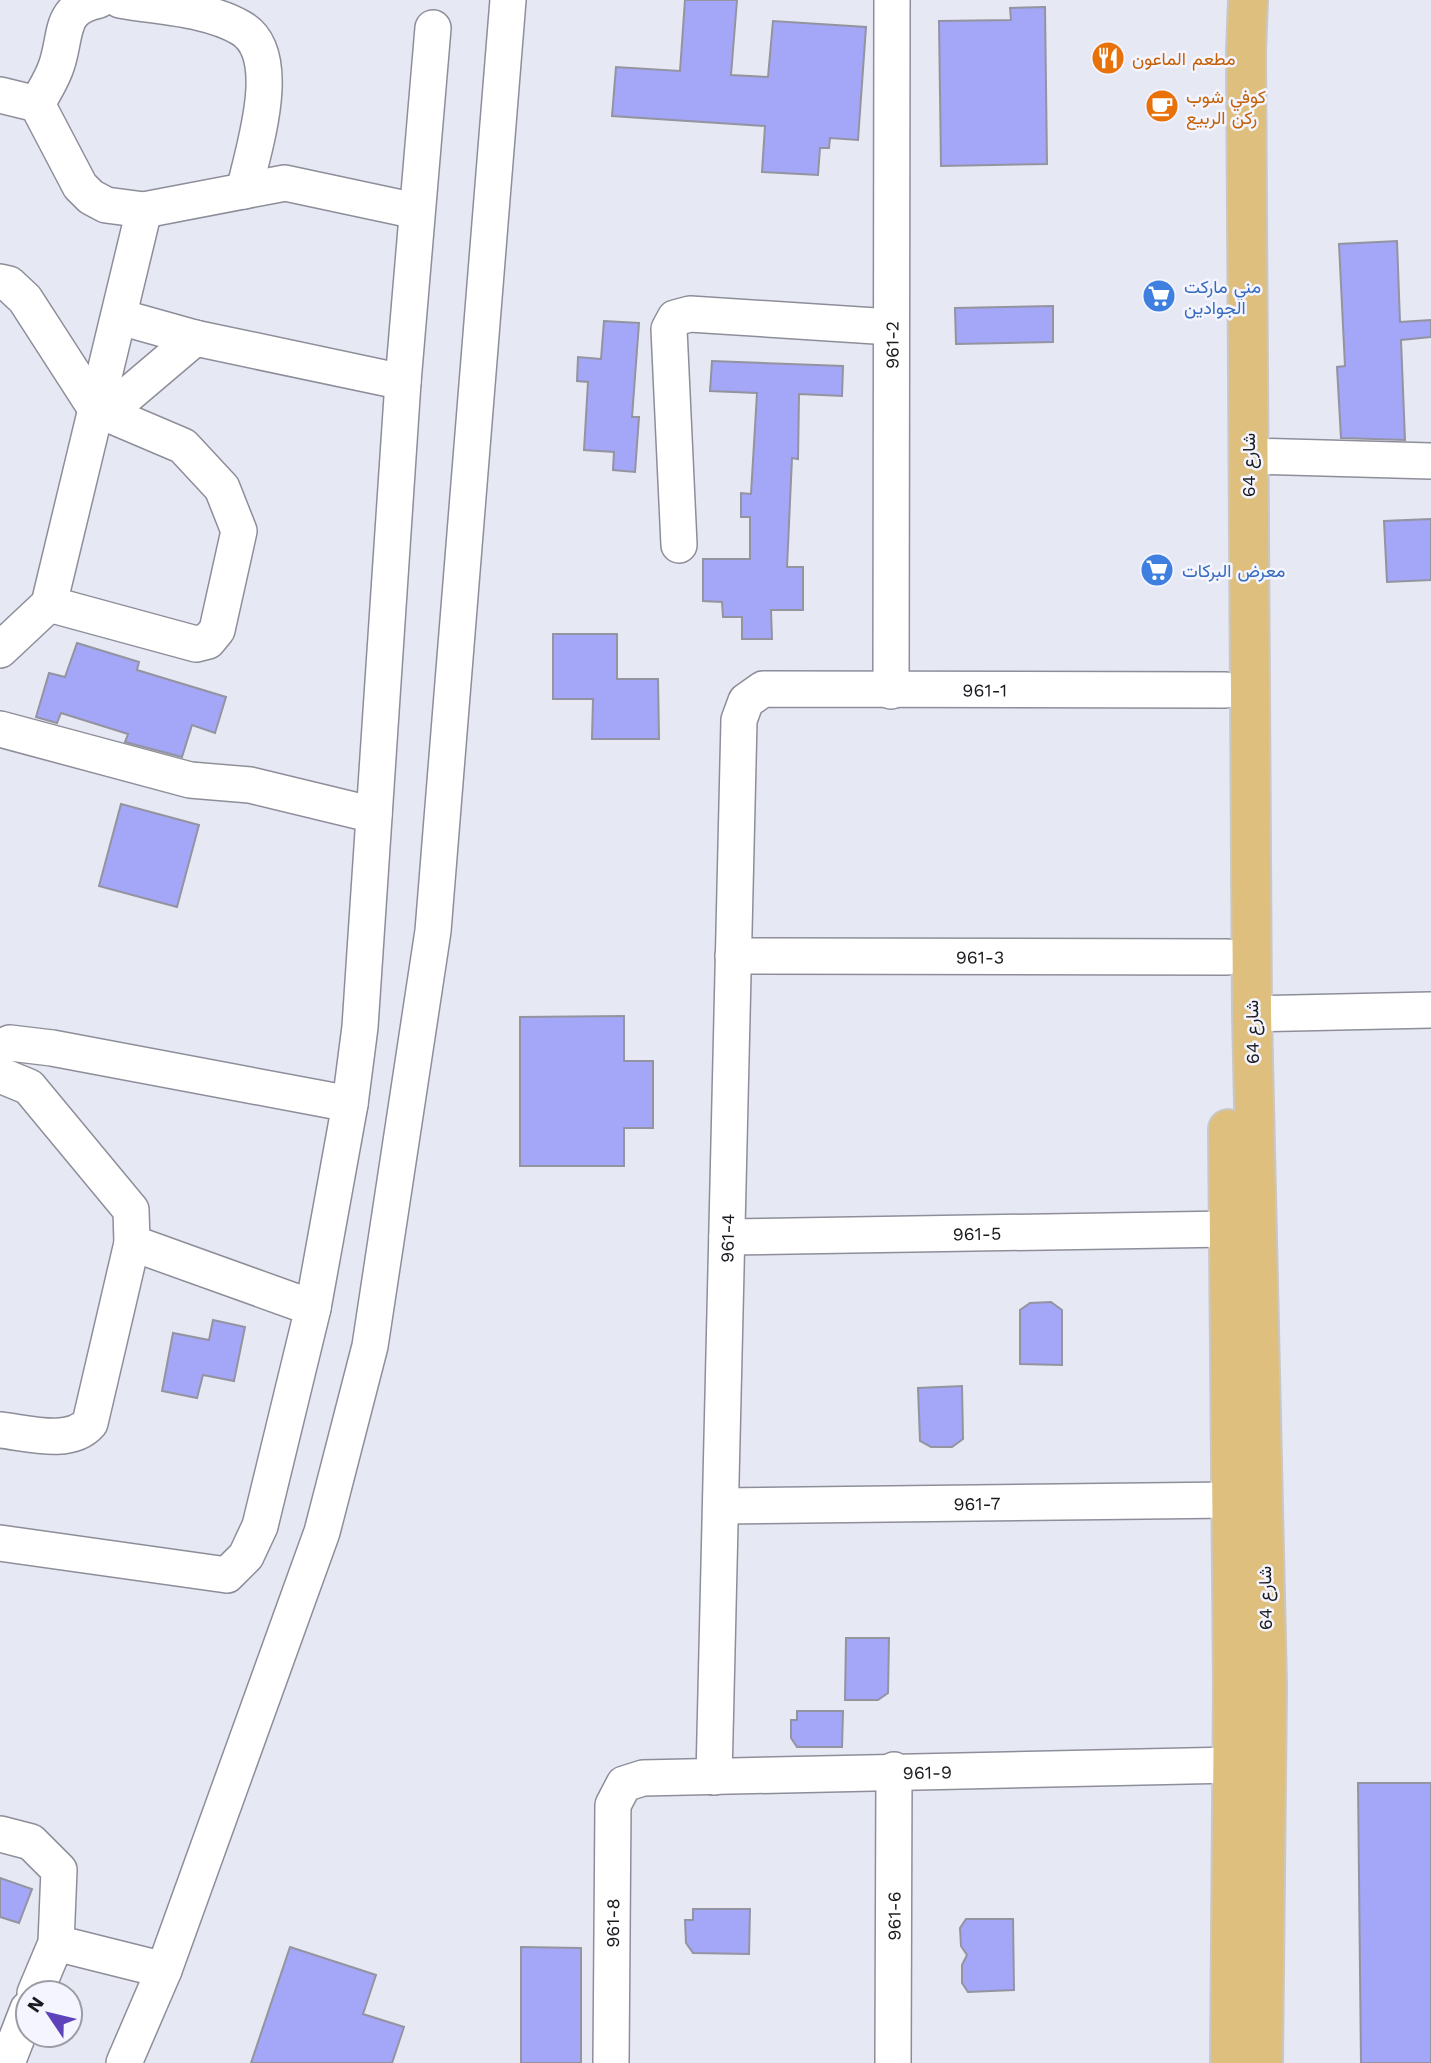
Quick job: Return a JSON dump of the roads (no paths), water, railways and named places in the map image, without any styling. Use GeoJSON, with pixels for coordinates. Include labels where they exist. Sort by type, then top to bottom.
{"type":"FeatureCollection","features":[{"type":"Feature","properties":{"kind":"main road","name":"شارع 64"},"geometry":{"type":"LineString","coordinates":[[1223,0],[1219,71],[1233,1765],[1230,2063]]}},
{"type":"Feature","properties":{"kind":"main road","name":"شارع 64"},"geometry":{"type":"LineString","coordinates":[[1248,0],[1246,52],[1252,1014],[1267,1686],[1263,2063]]}},
{"type":"Feature","properties":{"kind":"street"},"geometry":{"type":"LineString","coordinates":[[37,104],[57,64],[64,25],[76,8],[99,0]]}},
{"type":"Feature","properties":{"kind":"street"},"geometry":{"type":"LineString","coordinates":[[120,0],[201,14],[240,27],[252,36],[260,49],[265,92],[244,191]]}},
{"type":"Feature","properties":{"kind":"street"},"geometry":{"type":"LineString","coordinates":[[124,2063],[164,1970],[322,1532],[370,1346],[433,930],[508,0]]}},
{"type":"Feature","properties":{"kind":"street","name":"961-2"},"geometry":{"type":"LineString","coordinates":[[891,691],[892,0]]}},
{"type":"Feature","properties":{"kind":"street"},"geometry":{"type":"LineString","coordinates":[[0,1543],[227,1575],[246,1556],[260,1525],[313,1308],[360,1027],[403,382],[433,28]]}},
{"type":"Feature","properties":{"kind":"street"},"geometry":{"type":"LineString","coordinates":[[0,94],[37,104],[80,186],[91,197],[106,205],[144,210],[285,183],[416,211]]}},
{"type":"Feature","properties":{"kind":"street"},"geometry":{"type":"LineString","coordinates":[[0,650],[49,604],[98,410],[144,210]]}},
{"type":"Feature","properties":{"kind":"street"},"geometry":{"type":"LineString","coordinates":[[0,282],[9,284],[25,299],[98,410],[183,446],[222,488],[239,531],[217,630],[208,641],[196,644],[49,604]]}},
{"type":"Feature","properties":{"kind":"street"},"geometry":{"type":"LineString","coordinates":[[679,545],[668,328],[675,318],[690,314],[891,327]]}},
{"type":"Feature","properties":{"kind":"street"},"geometry":{"type":"LineString","coordinates":[[120,317],[195,338],[403,382]]}},
{"type":"Feature","properties":{"kind":"street"},"geometry":{"type":"LineString","coordinates":[[98,410],[129,394],[195,338]]}},
{"type":"Feature","properties":{"kind":"street"},"geometry":{"type":"LineString","coordinates":[[1248,456],[1431,461]]}},
{"type":"Feature","properties":{"kind":"street","name":"961-1"},"geometry":{"type":"LineString","coordinates":[[746,701],[763,689],[1225,690]]}},
{"type":"Feature","properties":{"kind":"street","name":"961-4"},"geometry":{"type":"LineString","coordinates":[[714,1777],[739,720],[746,701]]}},
{"type":"Feature","properties":{"kind":"street"},"geometry":{"type":"LineString","coordinates":[[0,729],[190,780],[250,785],[374,815]]}},
{"type":"Feature","properties":{"kind":"street","name":"961-3"},"geometry":{"type":"LineString","coordinates":[[733,956],[1227,957]]}},
{"type":"Feature","properties":{"kind":"street"},"geometry":{"type":"LineString","coordinates":[[1252,1014],[1431,1010]]}},
{"type":"Feature","properties":{"kind":"street"},"geometry":{"type":"LineString","coordinates":[[0,1047],[10,1043],[52,1048],[349,1104]]}},
{"type":"Feature","properties":{"kind":"street"},"geometry":{"type":"LineString","coordinates":[[0,1075],[29,1087],[131,1210],[132,1243],[90,1423],[82,1432],[68,1437],[0,1430]]}},
{"type":"Feature","properties":{"kind":"street","name":"961-5"},"geometry":{"type":"LineString","coordinates":[[727,1237],[1229,1229]]}},
{"type":"Feature","properties":{"kind":"street"},"geometry":{"type":"LineString","coordinates":[[132,1243],[313,1308]]}},
{"type":"Feature","properties":{"kind":"street","name":"961-7"},"geometry":{"type":"LineString","coordinates":[[721,1506],[1231,1500]]}},
{"type":"Feature","properties":{"kind":"street","name":"961-9"},"geometry":{"type":"LineString","coordinates":[[624,1784],[643,1778],[894,1770],[1233,1765]]}},
{"type":"Feature","properties":{"kind":"street","name":"961-6"},"geometry":{"type":"LineString","coordinates":[[893,2063],[894,1770]]}},
{"type":"Feature","properties":{"kind":"street","name":"961-8"},"geometry":{"type":"LineString","coordinates":[[611,2063],[613,1805],[624,1784]]}},
{"type":"Feature","properties":{"kind":"street"},"geometry":{"type":"LineString","coordinates":[[0,1834],[31,1842],[59,1870],[56,1943],[41,1979]]}},
{"type":"Feature","properties":{"kind":"street"},"geometry":{"type":"LineString","coordinates":[[56,1943],[164,1970]]}},
{"type":"Feature","properties":{"kind":"street"},"geometry":{"type":"LineString","coordinates":[[7,2063],[14,2045]]}},
{"type":"Feature","properties":{"kind":"place","name":"مطعم الماعون"},"geometry":{"type":"Point","coordinates":[1108,58]}},
{"type":"Feature","properties":{"kind":"place","name":"كوفي شوب ركن الربيع"},"geometry":{"type":"Point","coordinates":[1162,106]}},
{"type":"Feature","properties":{"kind":"place","name":"مني ماركت الجوادين"},"geometry":{"type":"Point","coordinates":[1159,296]}},
{"type":"Feature","properties":{"kind":"place","name":"معرض البركات"},"geometry":{"type":"Point","coordinates":[1157,570]}}]}
